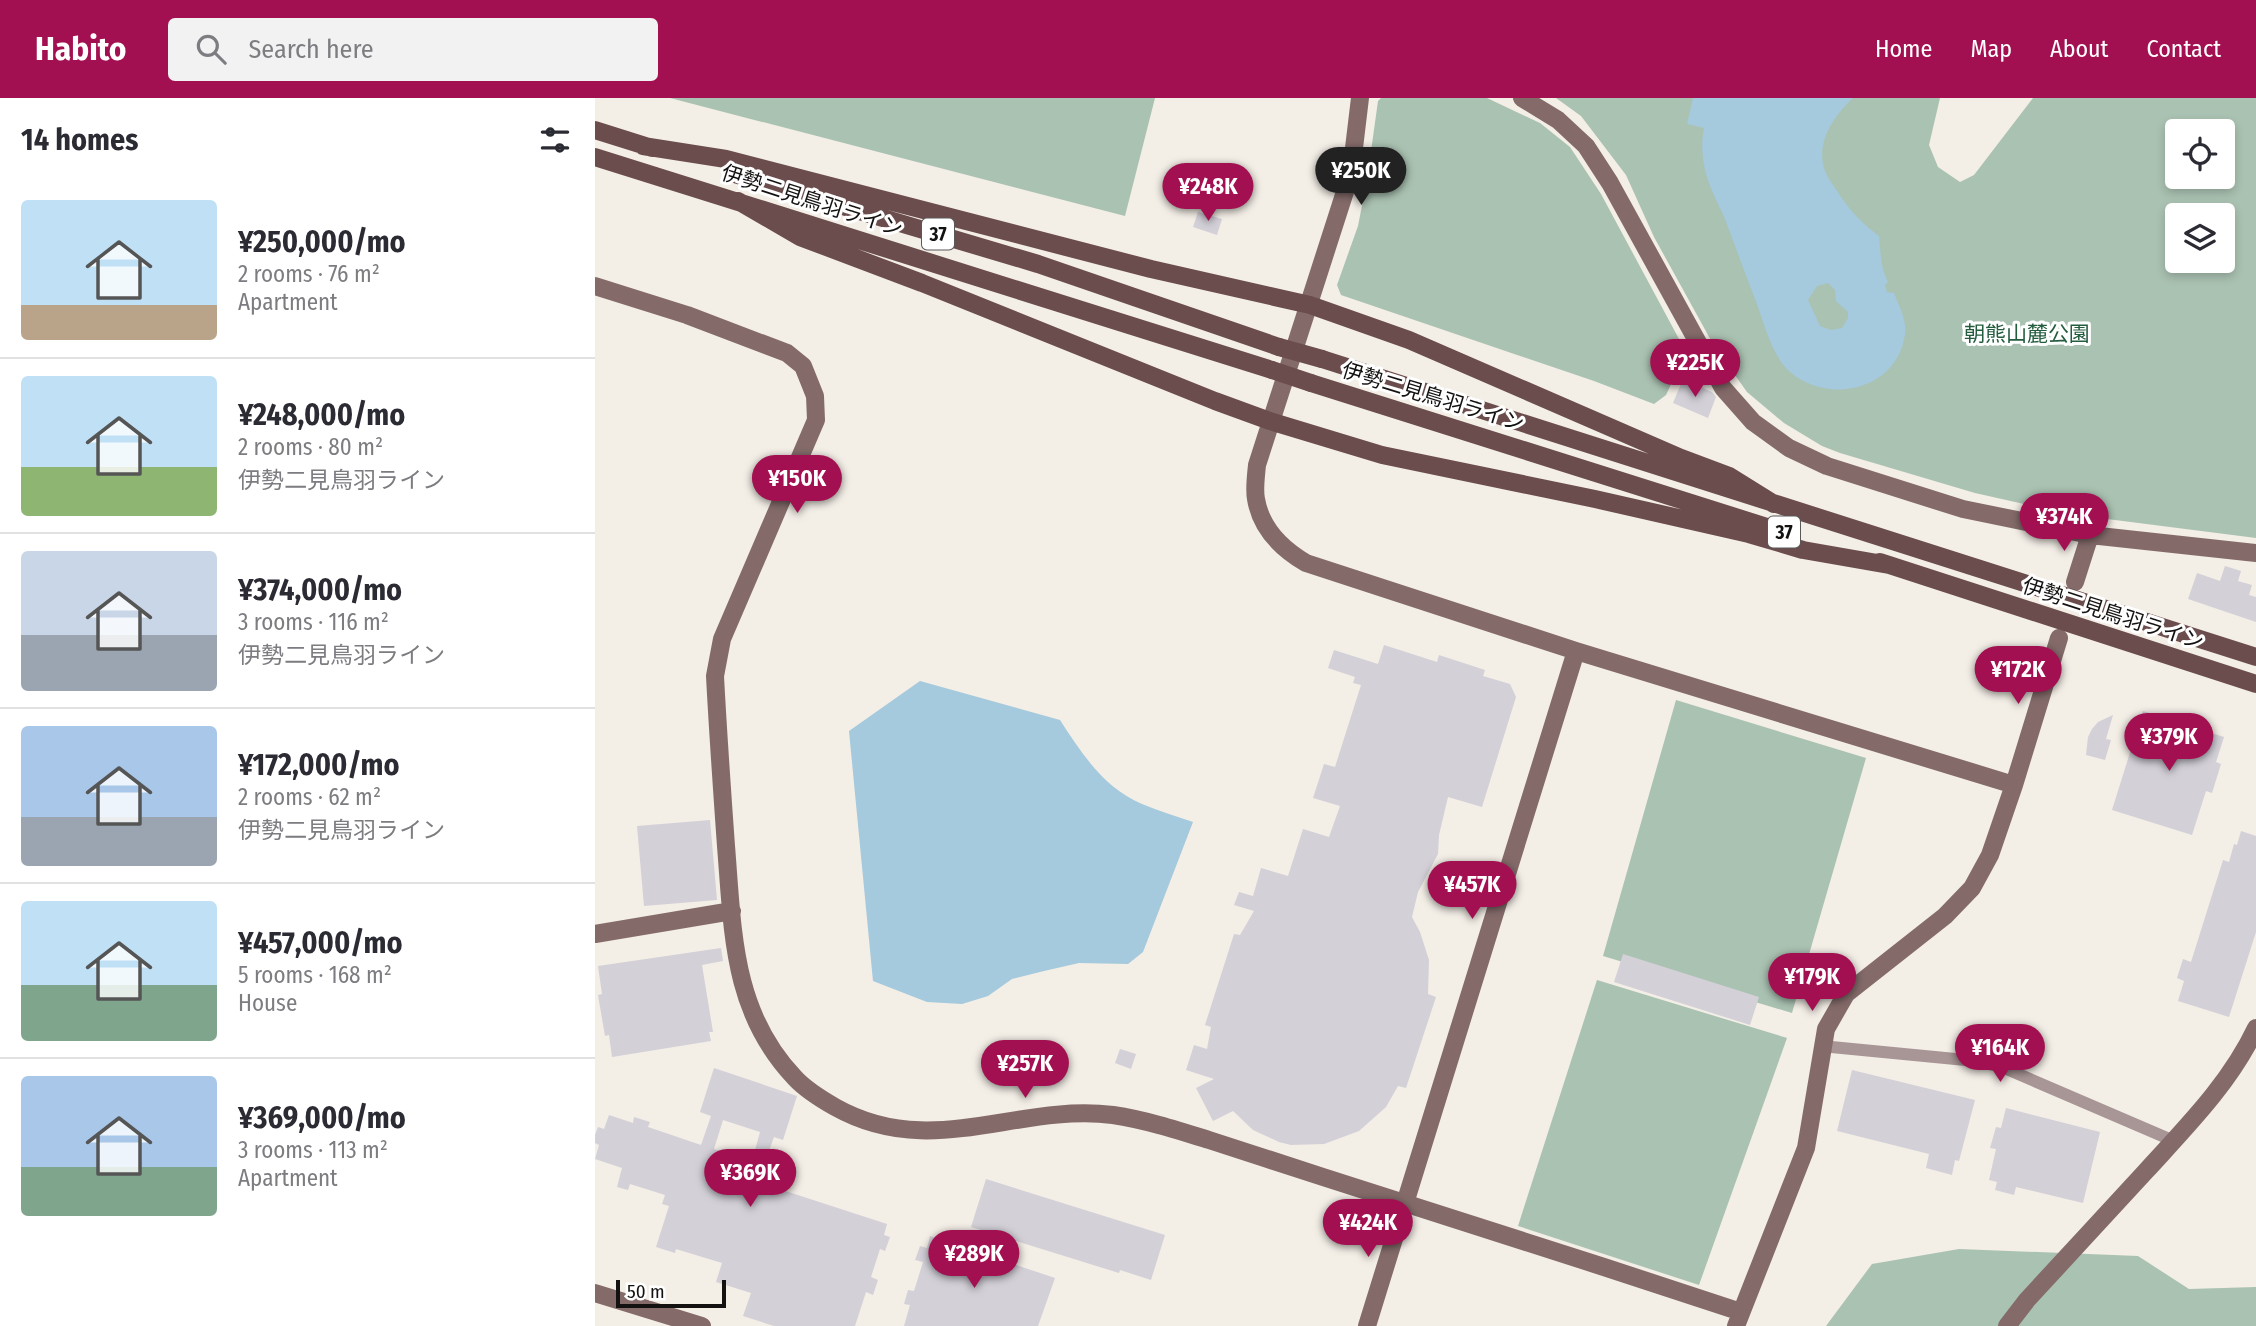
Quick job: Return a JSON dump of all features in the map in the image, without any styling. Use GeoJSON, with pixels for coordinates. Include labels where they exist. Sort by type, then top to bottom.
{"type":"FeatureCollection","features":[{"type":"Feature","properties":{"kind":"main road","name":"伊勢二見鳥羽ライン"},"geometry":{"type":"LineString","coordinates":[[595,130],[1038,264],[1279,346],[2256,657]]}},
{"type":"Feature","properties":{"kind":"main road"},"geometry":{"type":"LineString","coordinates":[[643,146],[726,159],[1151,269],[1310,304],[1409,340],[1681,458],[1729,476],[1774,504]]}},
{"type":"Feature","properties":{"kind":"main road","name":"伊勢二見鳥羽ライン"},"geometry":{"type":"LineString","coordinates":[[595,157],[1889,565],[2256,684]]}},
{"type":"Feature","properties":{"kind":"main road"},"geometry":{"type":"LineString","coordinates":[[739,201],[800,237],[1270,421],[1382,455],[1595,499],[1749,534],[1803,550],[1889,565]]}},
{"type":"Feature","properties":{"kind":"street"},"geometry":{"type":"LineString","coordinates":[[1360,98],[1351,173],[1257,466],[1256,499],[1266,527],[1285,551],[1306,563],[1576,651],[2014,785]]}},
{"type":"Feature","properties":{"kind":"street"},"geometry":{"type":"LineString","coordinates":[[1522,98],[1558,120],[1586,146],[1610,183],[1723,388],[1753,422],[1789,448],[1827,466],[1963,509],[2090,536],[2256,553]]}},
{"type":"Feature","properties":{"kind":"street"},"geometry":{"type":"LineString","coordinates":[[595,286],[687,315],[787,353],[803,366],[815,396],[816,421],[722,639],[715,677],[735,956],[742,984],[761,1034],[797,1080],[819,1098],[864,1121],[884,1127],[921,1131],[956,1129],[1088,1113],[1112,1115],[1163,1126],[1405,1203],[1739,1319],[1805,1148],[1826,1028],[1846,994],[1945,916],[1972,888],[1990,855],[2059,638]]}},
{"type":"Feature","properties":{"kind":"street"},"geometry":{"type":"LineString","coordinates":[[2075,582],[2090,536]]}},
{"type":"Feature","properties":{"kind":"street"},"geometry":{"type":"LineString","coordinates":[[1367,1326],[1576,651]]}},
{"type":"Feature","properties":{"kind":"street"},"geometry":{"type":"LineString","coordinates":[[595,934],[731,911]]}},
{"type":"Feature","properties":{"kind":"street"},"geometry":{"type":"LineString","coordinates":[[2007,1326],[2027,1300],[2225,1082],[2243,1055],[2256,1028]]}},
{"type":"Feature","properties":{"kind":"street"},"geometry":{"type":"LineString","coordinates":[[1821,1046],[1976,1061],[2002,1066],[2174,1141]]}},
{"type":"Feature","properties":{"kind":"street"},"geometry":{"type":"LineString","coordinates":[[595,1293],[702,1326]]}},
{"type":"Feature","properties":{"kind":"green space"},"geometry":{"type":"Polygon","coordinates":[[[670,98],[1155,98],[1125,216],[670,98]]]}},
{"type":"Feature","properties":{"kind":"green space"},"geometry":{"type":"Polygon","coordinates":[[[1381,98],[1487,98],[1540,123],[1570,147],[1601,194],[1686,352],[1666,395],[1654,404],[1341,295],[1337,285],[1358,226],[1378,101],[1381,98]]]}},
{"type":"Feature","properties":{"kind":"green space","name":"朝熊山麓公園"},"geometry":{"type":"Polygon","coordinates":[[[1556,98],[1940,98],[1929,145],[1938,167],[1960,182],[1974,175],[2033,98],[2256,98],[2256,538],[2068,514],[1975,493],[1822,446],[1784,423],[1747,392],[1713,344],[1654,237],[1626,175],[1581,116],[1556,98]]]}},
{"type":"Feature","properties":{"kind":"green space"},"geometry":{"type":"Polygon","coordinates":[[[1676,700],[1866,758],[1792,1013],[1603,956],[1676,700]]]}},
{"type":"Feature","properties":{"kind":"green space"},"geometry":{"type":"Polygon","coordinates":[[[1597,980],[1787,1038],[1699,1285],[1518,1226],[1597,980]]]}},
{"type":"Feature","properties":{"kind":"green space"},"geometry":{"type":"Polygon","coordinates":[[[1959,1249],[2138,1256],[2189,1289],[2256,1287],[2256,1326],[1826,1326],[1872,1264],[1959,1249]]]}},
{"type":"Feature","properties":{"kind":"water"},"geometry":{"type":"Polygon","coordinates":[[[1693,98],[1853,98],[1840,111],[1830,127],[1822,154],[1826,173],[1841,197],[1868,228],[1879,236],[1882,265],[1888,282],[1885,285],[1887,292],[1894,293],[1904,318],[1905,334],[1900,353],[1876,380],[1859,387],[1823,388],[1805,382],[1789,371],[1777,356],[1711,189],[1702,149],[1704,128],[1687,124],[1693,98]],[[1828,283],[1817,286],[1808,300],[1820,326],[1831,330],[1842,328],[1848,318],[1848,312],[1836,301],[1835,290],[1828,283]]]}},
{"type":"Feature","properties":{"kind":"water"},"geometry":{"type":"Polygon","coordinates":[[[920,681],[1060,720],[1095,769],[1116,789],[1142,804],[1193,822],[1143,952],[1128,964],[1079,963],[1044,971],[1012,979],[988,996],[962,1004],[927,1002],[873,981],[849,731],[920,681]]]}},
{"type":"Feature","properties":{"kind":"building"},"geometry":{"type":"Polygon","coordinates":[[[1198,212],[1222,219],[1217,235],[1193,227],[1198,212]]]}},
{"type":"Feature","properties":{"kind":"building"},"geometry":{"type":"Polygon","coordinates":[[[1683,379],[1712,392],[1716,397],[1708,418],[1673,403],[1683,379]]]}},
{"type":"Feature","properties":{"kind":"building"},"geometry":{"type":"Polygon","coordinates":[[[2225,566],[2241,571],[2238,581],[2252,585],[2249,595],[2256,597],[2256,622],[2188,599],[2197,573],[2220,581],[2225,566]]]}},
{"type":"Feature","properties":{"kind":"building"},"geometry":{"type":"Polygon","coordinates":[[[1384,645],[1437,662],[1439,655],[1485,670],[1483,676],[1510,684],[1516,697],[1482,807],[1448,797],[1439,835],[1438,854],[1418,892],[1412,917],[1429,960],[1428,994],[1436,997],[1406,1088],[1398,1086],[1386,1107],[1359,1131],[1324,1144],[1291,1145],[1253,1130],[1233,1111],[1213,1121],[1196,1088],[1214,1079],[1186,1070],[1194,1045],[1207,1049],[1211,1027],[1205,1025],[1234,934],[1240,935],[1254,911],[1234,905],[1239,892],[1253,896],[1261,868],[1288,876],[1303,829],[1329,837],[1340,806],[1313,798],[1324,764],[1335,767],[1361,685],[1353,683],[1355,677],[1328,668],[1334,650],[1378,664],[1384,645]]]}},
{"type":"Feature","properties":{"kind":"building"},"geometry":{"type":"Polygon","coordinates":[[[2143,711],[2224,737],[2216,762],[2221,764],[2212,793],[2206,791],[2192,835],[2112,810],[2143,711]]]}},
{"type":"Feature","properties":{"kind":"building"},"geometry":{"type":"Polygon","coordinates":[[[2113,715],[2106,739],[2111,740],[2105,760],[2086,755],[2092,729],[2098,722],[2113,715]]]}},
{"type":"Feature","properties":{"kind":"building"},"geometry":{"type":"Polygon","coordinates":[[[710,820],[717,900],[644,906],[637,826],[710,820]]]}},
{"type":"Feature","properties":{"kind":"building"},"geometry":{"type":"Polygon","coordinates":[[[2241,831],[2256,836],[2256,932],[2229,1017],[2178,1001],[2184,981],[2177,978],[2183,959],[2191,962],[2223,860],[2229,862],[2241,831]]]}},
{"type":"Feature","properties":{"kind":"building"},"geometry":{"type":"Polygon","coordinates":[[[721,948],[723,961],[702,965],[713,1032],[709,1032],[711,1041],[612,1057],[609,1035],[605,1036],[598,995],[602,994],[598,966],[721,948]]]}},
{"type":"Feature","properties":{"kind":"building"},"geometry":{"type":"Polygon","coordinates":[[[1623,954],[1759,997],[1750,1025],[1614,982],[1623,954]]]}},
{"type":"Feature","properties":{"kind":"building"},"geometry":{"type":"Polygon","coordinates":[[[1120,1049],[1136,1054],[1131,1069],[1115,1063],[1120,1049]]]}},
{"type":"Feature","properties":{"kind":"building"},"geometry":{"type":"Polygon","coordinates":[[[714,1068],[797,1096],[783,1140],[774,1137],[764,1165],[775,1168],[770,1186],[887,1224],[884,1235],[890,1237],[885,1251],[880,1249],[871,1277],[878,1280],[873,1295],[866,1292],[855,1326],[774,1326],[743,1316],[751,1293],[716,1282],[722,1263],[676,1249],[675,1253],[656,1247],[669,1206],[662,1204],[665,1195],[630,1184],[628,1190],[617,1187],[622,1168],[595,1159],[599,1145],[595,1143],[595,1135],[598,1127],[604,1129],[609,1115],[633,1123],[634,1117],[650,1122],[648,1127],[701,1145],[711,1116],[700,1112],[714,1068]],[[723,1120],[714,1149],[752,1161],[760,1132],[723,1120]]]}},
{"type":"Feature","properties":{"kind":"building"},"geometry":{"type":"Polygon","coordinates":[[[1852,1070],[1975,1100],[1959,1161],[1955,1160],[1952,1175],[1926,1168],[1929,1154],[1837,1131],[1852,1070]]]}},
{"type":"Feature","properties":{"kind":"building"},"geometry":{"type":"Polygon","coordinates":[[[2006,1108],[2100,1132],[2083,1203],[2016,1187],[2014,1195],[1995,1190],[1997,1182],[1989,1180],[1996,1149],[1990,1148],[1996,1127],[2001,1128],[2006,1108]]]}},
{"type":"Feature","properties":{"kind":"building"},"geometry":{"type":"Polygon","coordinates":[[[986,1179],[1165,1235],[1151,1280],[1120,1270],[1119,1273],[971,1227],[986,1179]]]}},
{"type":"Feature","properties":{"kind":"building"},"geometry":{"type":"Polygon","coordinates":[[[930,1236],[1055,1278],[1038,1326],[904,1326],[910,1305],[904,1304],[908,1290],[914,1291],[923,1262],[915,1260],[920,1246],[927,1248],[930,1236]]]}}]}
